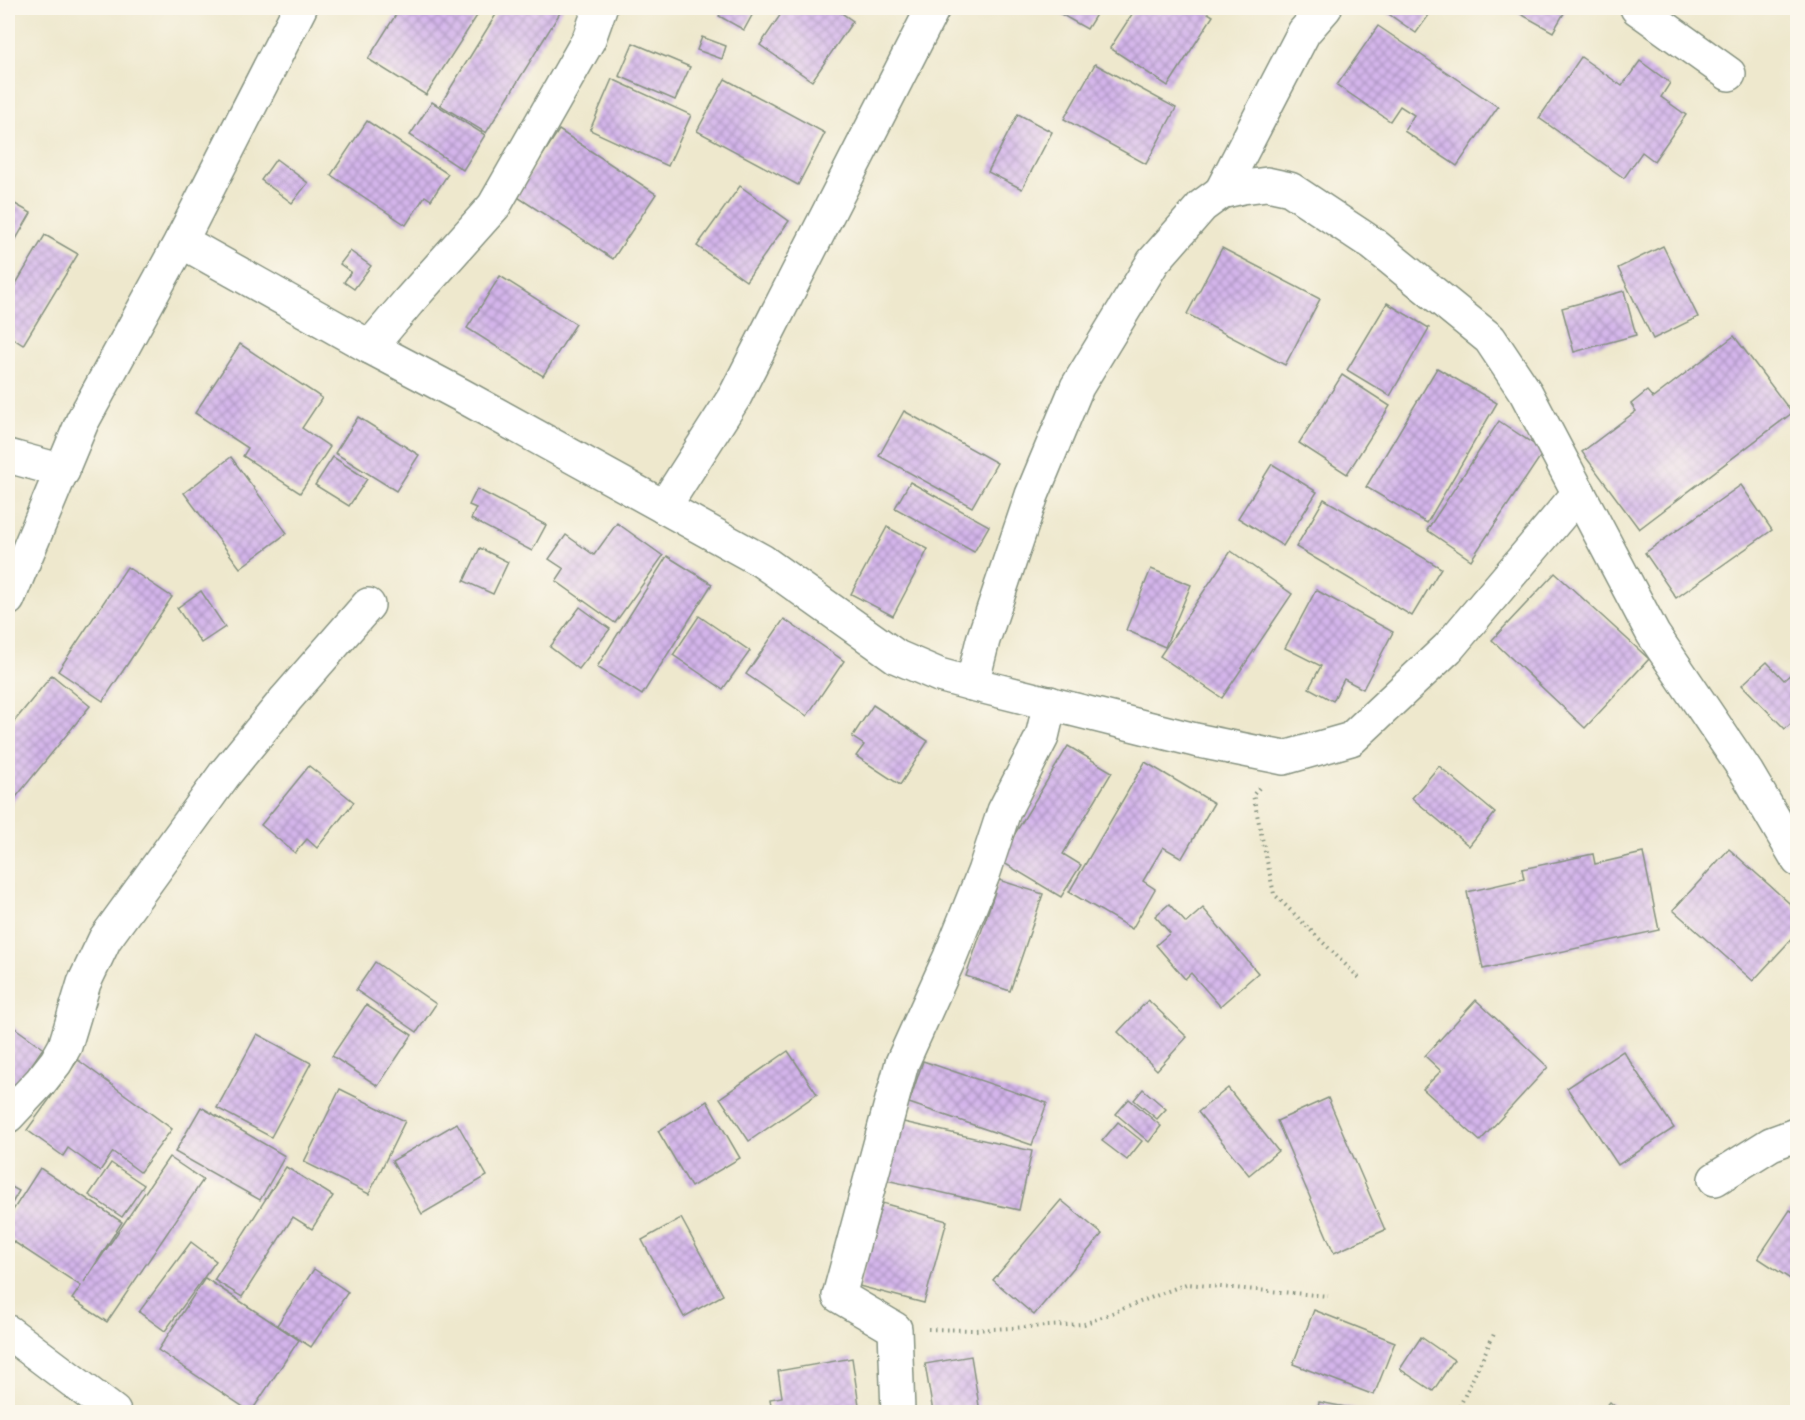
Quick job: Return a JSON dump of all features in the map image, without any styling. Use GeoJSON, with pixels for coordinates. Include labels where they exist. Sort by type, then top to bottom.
{"type":"FeatureCollection","features":[{"type":"Feature","properties":{"kind":"street"},"geometry":{"type":"LineString","coordinates":[[370,347],[494,206],[589,39],[600,8]]}},
{"type":"Feature","properties":{"kind":"street"},"geometry":{"type":"LineString","coordinates":[[664,507],[735,396],[933,8]]}},
{"type":"Feature","properties":{"kind":"street"},"geometry":{"type":"LineString","coordinates":[[1221,192],[1304,32],[1325,8]]}},
{"type":"Feature","properties":{"kind":"street"},"geometry":{"type":"LineString","coordinates":[[1637,8],[1730,74]]}},
{"type":"Feature","properties":{"kind":"street"},"geometry":{"type":"LineString","coordinates":[[8,599],[82,422],[181,241],[291,11]]}},
{"type":"Feature","properties":{"kind":"street"},"geometry":{"type":"LineString","coordinates":[[972,684],[983,640],[1032,495],[1077,387],[1154,262],[1202,206],[1221,192],[1267,184],[1290,189],[1373,244],[1490,339],[1526,393],[1653,634],[1747,773],[1797,860]]}},
{"type":"Feature","properties":{"kind":"street"},"geometry":{"type":"LineString","coordinates":[[181,241],[762,561],[897,657],[939,675],[972,684],[1195,740],[1284,758],[1351,739],[1448,648],[1579,493]]}},
{"type":"Feature","properties":{"kind":"street"},"geometry":{"type":"LineString","coordinates":[[8,456],[63,471]]}},
{"type":"Feature","properties":{"kind":"street"},"geometry":{"type":"LineString","coordinates":[[8,1116],[41,1081],[65,1046],[84,983],[105,939],[224,775],[286,699],[368,605]]}},
{"type":"Feature","properties":{"kind":"street"},"geometry":{"type":"LineString","coordinates":[[898,1413],[894,1329],[839,1296],[902,1063],[950,957],[984,872],[1004,811],[1042,737],[1050,703]]}},
{"type":"Feature","properties":{"kind":"street"},"geometry":{"type":"LineString","coordinates":[[1715,1179],[1771,1144],[1797,1134]]}},
{"type":"Feature","properties":{"kind":"street"},"geometry":{"type":"LineString","coordinates":[[8,1332],[114,1413]]}},
{"type":"Feature","properties":{"kind":"path"},"geometry":{"type":"LineString","coordinates":[[1284,758],[1253,795],[1274,894],[1360,979]]}},
{"type":"Feature","properties":{"kind":"path"},"geometry":{"type":"LineString","coordinates":[[894,1329],[974,1330],[1084,1324],[1186,1284],[1328,1296]]}},
{"type":"Feature","properties":{"kind":"path"},"geometry":{"type":"LineString","coordinates":[[1457,1413],[1494,1334]]}},
{"type":"Feature","properties":{"kind":"building"},"geometry":{"type":"Polygon","coordinates":[[[400,8],[482,8],[426,95],[368,59],[400,8]]]}},
{"type":"Feature","properties":{"kind":"building"},"geometry":{"type":"Polygon","coordinates":[[[500,8],[563,8],[486,133],[440,105],[500,8]]]}},
{"type":"Feature","properties":{"kind":"building"},"geometry":{"type":"Polygon","coordinates":[[[724,8],[756,8],[744,30],[719,16],[724,8]]]}},
{"type":"Feature","properties":{"kind":"building"},"geometry":{"type":"Polygon","coordinates":[[[785,8],[834,8],[853,21],[812,81],[760,45],[785,8]]]}},
{"type":"Feature","properties":{"kind":"building"},"geometry":{"type":"Polygon","coordinates":[[[1050,8],[1100,8],[1087,29],[1050,8]]]}},
{"type":"Feature","properties":{"kind":"building"},"geometry":{"type":"Polygon","coordinates":[[[1136,8],[1200,8],[1213,16],[1168,86],[1110,48],[1136,8]]]}},
{"type":"Feature","properties":{"kind":"building"},"geometry":{"type":"Polygon","coordinates":[[[1380,8],[1434,8],[1416,33],[1380,8]]]}},
{"type":"Feature","properties":{"kind":"building"},"geometry":{"type":"Polygon","coordinates":[[[1510,8],[1567,8],[1553,32],[1510,8]]]}},
{"type":"Feature","properties":{"kind":"building"},"geometry":{"type":"Polygon","coordinates":[[[1378,26],[1498,107],[1457,166],[1404,131],[1414,115],[1400,106],[1390,121],[1337,85],[1378,26]]]}},
{"type":"Feature","properties":{"kind":"building"},"geometry":{"type":"Polygon","coordinates":[[[702,37],[726,46],[722,59],[697,50],[702,37]]]}},
{"type":"Feature","properties":{"kind":"building"},"geometry":{"type":"Polygon","coordinates":[[[633,43],[690,67],[675,100],[619,76],[633,43]]]}},
{"type":"Feature","properties":{"kind":"building"},"geometry":{"type":"Polygon","coordinates":[[[1581,57],[1622,86],[1640,61],[1670,83],[1661,97],[1686,115],[1654,161],[1642,152],[1624,178],[1539,118],[1581,57]]]}},
{"type":"Feature","properties":{"kind":"building"},"geometry":{"type":"Polygon","coordinates":[[[1095,64],[1176,108],[1146,164],[1064,119],[1095,64]]]}},
{"type":"Feature","properties":{"kind":"building"},"geometry":{"type":"Polygon","coordinates":[[[612,79],[691,115],[668,166],[590,130],[612,79]]]}},
{"type":"Feature","properties":{"kind":"building"},"geometry":{"type":"Polygon","coordinates":[[[725,79],[825,133],[798,185],[697,131],[725,79]]]}},
{"type":"Feature","properties":{"kind":"building"},"geometry":{"type":"Polygon","coordinates":[[[432,102],[485,135],[463,170],[410,135],[432,102]]]}},
{"type":"Feature","properties":{"kind":"building"},"geometry":{"type":"Polygon","coordinates":[[[1018,114],[1052,132],[1022,189],[988,172],[1018,114]]]}},
{"type":"Feature","properties":{"kind":"building"},"geometry":{"type":"Polygon","coordinates":[[[367,121],[448,174],[431,200],[425,196],[406,225],[331,175],[367,121]]]}},
{"type":"Feature","properties":{"kind":"building"},"geometry":{"type":"Polygon","coordinates":[[[559,130],[656,194],[613,259],[516,196],[559,130]]]}},
{"type":"Feature","properties":{"kind":"building"},"geometry":{"type":"Polygon","coordinates":[[[276,159],[308,183],[292,203],[261,180],[276,159]]]}},
{"type":"Feature","properties":{"kind":"building"},"geometry":{"type":"Polygon","coordinates":[[[740,186],[789,221],[746,281],[697,246],[740,186]]]}},
{"type":"Feature","properties":{"kind":"building"},"geometry":{"type":"Polygon","coordinates":[[[8,200],[31,213],[8,253],[8,200]]]}},
{"type":"Feature","properties":{"kind":"building"},"geometry":{"type":"Polygon","coordinates":[[[45,235],[78,254],[23,345],[8,335],[8,297],[45,235]]]}},
{"type":"Feature","properties":{"kind":"building"},"geometry":{"type":"Polygon","coordinates":[[[1663,246],[1698,317],[1653,339],[1618,268],[1663,246]]]}},
{"type":"Feature","properties":{"kind":"building"},"geometry":{"type":"Polygon","coordinates":[[[1222,248],[1320,299],[1285,365],[1187,314],[1222,248]]]}},
{"type":"Feature","properties":{"kind":"building"},"geometry":{"type":"Polygon","coordinates":[[[350,251],[371,266],[354,289],[344,282],[351,272],[340,264],[350,251]]]}},
{"type":"Feature","properties":{"kind":"building"},"geometry":{"type":"Polygon","coordinates":[[[500,276],[576,324],[543,376],[467,328],[500,276]]]}},
{"type":"Feature","properties":{"kind":"building"},"geometry":{"type":"Polygon","coordinates":[[[1624,291],[1636,335],[1574,352],[1562,308],[1624,291]]]}},
{"type":"Feature","properties":{"kind":"building"},"geometry":{"type":"Polygon","coordinates":[[[1387,303],[1429,328],[1390,396],[1347,370],[1387,303]]]}},
{"type":"Feature","properties":{"kind":"building"},"geometry":{"type":"Polygon","coordinates":[[[1734,336],[1792,413],[1639,529],[1582,452],[1636,411],[1631,404],[1647,391],[1653,398],[1734,336]]]}},
{"type":"Feature","properties":{"kind":"building"},"geometry":{"type":"Polygon","coordinates":[[[240,344],[322,398],[302,428],[330,447],[300,493],[243,456],[248,448],[195,413],[240,344]]]}},
{"type":"Feature","properties":{"kind":"building"},"geometry":{"type":"Polygon","coordinates":[[[1437,368],[1497,403],[1427,523],[1366,487],[1437,368]]]}},
{"type":"Feature","properties":{"kind":"building"},"geometry":{"type":"Polygon","coordinates":[[[1342,375],[1390,406],[1347,474],[1299,443],[1342,375]]]}},
{"type":"Feature","properties":{"kind":"building"},"geometry":{"type":"Polygon","coordinates":[[[904,411],[997,463],[972,507],[879,456],[904,411]]]}},
{"type":"Feature","properties":{"kind":"building"},"geometry":{"type":"Polygon","coordinates":[[[358,417],[419,455],[396,491],[335,453],[358,417]]]}},
{"type":"Feature","properties":{"kind":"building"},"geometry":{"type":"Polygon","coordinates":[[[1499,421],[1544,451],[1471,560],[1427,530],[1499,421]]]}},
{"type":"Feature","properties":{"kind":"building"},"geometry":{"type":"Polygon","coordinates":[[[231,457],[287,533],[240,568],[184,493],[231,457]]]}},
{"type":"Feature","properties":{"kind":"building"},"geometry":{"type":"Polygon","coordinates":[[[333,457],[367,479],[349,506],[315,485],[333,457]]]}},
{"type":"Feature","properties":{"kind":"building"},"geometry":{"type":"Polygon","coordinates":[[[1272,464],[1317,492],[1283,546],[1238,518],[1272,464]]]}},
{"type":"Feature","properties":{"kind":"building"},"geometry":{"type":"Polygon","coordinates":[[[910,482],[989,526],[974,552],[895,508],[910,482]]]}},
{"type":"Feature","properties":{"kind":"building"},"geometry":{"type":"Polygon","coordinates":[[[1741,485],[1772,530],[1676,598],[1645,553],[1741,485]]]}},
{"type":"Feature","properties":{"kind":"building"},"geometry":{"type":"Polygon","coordinates":[[[477,489],[546,525],[532,551],[471,519],[476,508],[469,505],[477,489]]]}},
{"type":"Feature","properties":{"kind":"building"},"geometry":{"type":"Polygon","coordinates":[[[1324,499],[1441,568],[1412,616],[1296,547],[1324,499]]]}},
{"type":"Feature","properties":{"kind":"building"},"geometry":{"type":"Polygon","coordinates":[[[617,523],[663,556],[615,623],[556,581],[564,569],[549,559],[566,535],[594,555],[617,523]]]}},
{"type":"Feature","properties":{"kind":"building"},"geometry":{"type":"Polygon","coordinates":[[[887,527],[928,549],[893,616],[851,594],[887,527]]]}},
{"type":"Feature","properties":{"kind":"building"},"geometry":{"type":"Polygon","coordinates":[[[480,548],[508,562],[493,594],[464,581],[480,548]]]}},
{"type":"Feature","properties":{"kind":"building"},"geometry":{"type":"Polygon","coordinates":[[[1231,551],[1292,594],[1222,698],[1160,656],[1231,551]]]}},
{"type":"Feature","properties":{"kind":"building"},"geometry":{"type":"Polygon","coordinates":[[[667,556],[712,584],[642,695],[597,667],[667,556]]]}},
{"type":"Feature","properties":{"kind":"building"},"geometry":{"type":"Polygon","coordinates":[[[127,567],[172,597],[103,701],[58,671],[127,567]]]}},
{"type":"Feature","properties":{"kind":"building"},"geometry":{"type":"Polygon","coordinates":[[[1151,569],[1191,585],[1165,647],[1126,630],[1151,569]]]}},
{"type":"Feature","properties":{"kind":"building"},"geometry":{"type":"Polygon","coordinates":[[[1555,573],[1649,659],[1585,728],[1492,640],[1555,573]]]}},
{"type":"Feature","properties":{"kind":"building"},"geometry":{"type":"Polygon","coordinates":[[[1316,590],[1393,632],[1363,689],[1344,679],[1333,701],[1309,688],[1321,666],[1285,648],[1316,590]]]}},
{"type":"Feature","properties":{"kind":"building"},"geometry":{"type":"Polygon","coordinates":[[[201,591],[225,627],[201,643],[177,608],[201,591]]]}},
{"type":"Feature","properties":{"kind":"building"},"geometry":{"type":"Polygon","coordinates":[[[580,607],[610,629],[579,669],[550,647],[580,607]]]}},
{"type":"Feature","properties":{"kind":"building"},"geometry":{"type":"Polygon","coordinates":[[[699,616],[750,651],[723,689],[673,655],[699,616]]]}},
{"type":"Feature","properties":{"kind":"building"},"geometry":{"type":"Polygon","coordinates":[[[784,619],[844,661],[807,716],[746,674],[784,619]]]}},
{"type":"Feature","properties":{"kind":"building"},"geometry":{"type":"Polygon","coordinates":[[[1767,662],[1784,680],[1798,668],[1798,717],[1785,729],[1742,685],[1767,662]]]}},
{"type":"Feature","properties":{"kind":"building"},"geometry":{"type":"Polygon","coordinates":[[[52,675],[90,706],[8,807],[8,729],[52,675]]]}},
{"type":"Feature","properties":{"kind":"building"},"geometry":{"type":"Polygon","coordinates":[[[873,705],[928,741],[900,785],[856,756],[864,745],[852,737],[873,705]]]}},
{"type":"Feature","properties":{"kind":"building"},"geometry":{"type":"Polygon","coordinates":[[[1068,746],[1112,772],[1063,854],[1081,865],[1061,897],[999,860],[1068,746]]]}},
{"type":"Feature","properties":{"kind":"building"},"geometry":{"type":"Polygon","coordinates":[[[1145,762],[1214,803],[1182,858],[1163,847],[1143,881],[1155,889],[1132,929],[1069,892],[1145,762]]]}},
{"type":"Feature","properties":{"kind":"building"},"geometry":{"type":"Polygon","coordinates":[[[309,766],[354,802],[317,848],[307,839],[295,853],[261,825],[309,766]]]}},
{"type":"Feature","properties":{"kind":"building"},"geometry":{"type":"Polygon","coordinates":[[[1439,766],[1495,813],[1469,846],[1412,798],[1439,766]]]}},
{"type":"Feature","properties":{"kind":"building"},"geometry":{"type":"Polygon","coordinates":[[[1729,849],[1798,911],[1798,932],[1753,981],[1673,910],[1729,849]]]}},
{"type":"Feature","properties":{"kind":"building"},"geometry":{"type":"Polygon","coordinates":[[[1643,853],[1659,930],[1483,969],[1467,892],[1524,879],[1522,869],[1593,854],[1595,864],[1643,853]]]}},
{"type":"Feature","properties":{"kind":"building"},"geometry":{"type":"Polygon","coordinates":[[[999,880],[1043,894],[1010,991],[966,976],[999,880]]]}},
{"type":"Feature","properties":{"kind":"building"},"geometry":{"type":"Polygon","coordinates":[[[1169,904],[1186,923],[1203,908],[1258,973],[1220,1006],[1191,973],[1185,979],[1156,945],[1170,933],[1155,916],[1169,904]]]}},
{"type":"Feature","properties":{"kind":"building"},"geometry":{"type":"Polygon","coordinates":[[[375,962],[436,1004],[417,1032],[356,990],[375,962]]]}},
{"type":"Feature","properties":{"kind":"building"},"geometry":{"type":"Polygon","coordinates":[[[1148,1000],[1187,1037],[1157,1070],[1118,1032],[1148,1000]]]}},
{"type":"Feature","properties":{"kind":"building"},"geometry":{"type":"Polygon","coordinates":[[[1476,1000],[1548,1067],[1480,1141],[1423,1089],[1441,1071],[1425,1056],[1476,1000]]]}},
{"type":"Feature","properties":{"kind":"building"},"geometry":{"type":"Polygon","coordinates":[[[366,1005],[412,1035],[378,1086],[332,1056],[366,1005]]]}},
{"type":"Feature","properties":{"kind":"building"},"geometry":{"type":"Polygon","coordinates":[[[8,1023],[43,1048],[8,1100],[8,1023]]]}},
{"type":"Feature","properties":{"kind":"building"},"geometry":{"type":"Polygon","coordinates":[[[257,1034],[311,1063],[271,1137],[217,1108],[257,1034]]]}},
{"type":"Feature","properties":{"kind":"building"},"geometry":{"type":"Polygon","coordinates":[[[788,1051],[817,1094],[749,1141],[720,1098],[788,1051]]]}},
{"type":"Feature","properties":{"kind":"building"},"geometry":{"type":"Polygon","coordinates":[[[1623,1051],[1674,1128],[1618,1165],[1567,1088],[1623,1051]]]}},
{"type":"Feature","properties":{"kind":"building"},"geometry":{"type":"Polygon","coordinates":[[[78,1060],[172,1129],[140,1172],[113,1152],[100,1171],[68,1148],[63,1156],[27,1130],[78,1060]]]}},
{"type":"Feature","properties":{"kind":"building"},"geometry":{"type":"Polygon","coordinates":[[[923,1061],[1047,1103],[1032,1145],[909,1103],[923,1061]]]}},
{"type":"Feature","properties":{"kind":"building"},"geometry":{"type":"Polygon","coordinates":[[[1228,1088],[1278,1151],[1249,1175],[1198,1112],[1228,1088]]]}},
{"type":"Feature","properties":{"kind":"building"},"geometry":{"type":"Polygon","coordinates":[[[340,1089],[405,1121],[369,1194],[304,1162],[340,1089]]]}},
{"type":"Feature","properties":{"kind":"building"},"geometry":{"type":"Polygon","coordinates":[[[1143,1089],[1166,1109],[1157,1119],[1134,1100],[1143,1089]]]}},
{"type":"Feature","properties":{"kind":"building"},"geometry":{"type":"Polygon","coordinates":[[[1328,1098],[1385,1230],[1334,1253],[1277,1121],[1328,1098]]]}},
{"type":"Feature","properties":{"kind":"building"},"geometry":{"type":"Polygon","coordinates":[[[1129,1099],[1161,1126],[1149,1142],[1116,1114],[1129,1099]]]}},
{"type":"Feature","properties":{"kind":"building"},"geometry":{"type":"Polygon","coordinates":[[[707,1101],[740,1158],[691,1187],[658,1131],[707,1101]]]}},
{"type":"Feature","properties":{"kind":"building"},"geometry":{"type":"Polygon","coordinates":[[[201,1107],[285,1156],[260,1200],[175,1152],[201,1107]]]}},
{"type":"Feature","properties":{"kind":"building"},"geometry":{"type":"Polygon","coordinates":[[[899,1121],[1032,1151],[1019,1210],[886,1180],[899,1121]]]}},
{"type":"Feature","properties":{"kind":"building"},"geometry":{"type":"Polygon","coordinates":[[[1118,1122],[1142,1141],[1127,1160],[1102,1141],[1118,1122]]]}},
{"type":"Feature","properties":{"kind":"building"},"geometry":{"type":"Polygon","coordinates":[[[457,1123],[487,1176],[422,1214],[392,1161],[457,1123]]]}},
{"type":"Feature","properties":{"kind":"building"},"geometry":{"type":"Polygon","coordinates":[[[169,1157],[203,1180],[107,1322],[72,1299],[81,1286],[8,1238],[8,1218],[40,1168],[122,1222],[84,1282],[169,1157]]]}},
{"type":"Feature","properties":{"kind":"building"},"geometry":{"type":"Polygon","coordinates":[[[111,1163],[144,1185],[122,1217],[89,1195],[111,1163]]]}},
{"type":"Feature","properties":{"kind":"building"},"geometry":{"type":"Polygon","coordinates":[[[286,1167],[333,1196],[312,1229],[293,1217],[242,1297],[214,1280],[286,1167]]]}},
{"type":"Feature","properties":{"kind":"building"},"geometry":{"type":"Polygon","coordinates":[[[8,1185],[19,1191],[8,1210],[8,1185]]]}},
{"type":"Feature","properties":{"kind":"building"},"geometry":{"type":"Polygon","coordinates":[[[1061,1200],[1102,1234],[1034,1315],[993,1280],[1061,1200]]]}},
{"type":"Feature","properties":{"kind":"building"},"geometry":{"type":"Polygon","coordinates":[[[882,1203],[947,1221],[924,1303],[859,1286],[882,1203]]]}},
{"type":"Feature","properties":{"kind":"building"},"geometry":{"type":"Polygon","coordinates":[[[1790,1210],[1798,1215],[1798,1284],[1758,1258],[1790,1210]]]}},
{"type":"Feature","properties":{"kind":"building"},"geometry":{"type":"Polygon","coordinates":[[[681,1218],[723,1295],[684,1317],[642,1240],[681,1218]]]}},
{"type":"Feature","properties":{"kind":"building"},"geometry":{"type":"Polygon","coordinates":[[[191,1242],[216,1261],[165,1331],[139,1312],[191,1242]]]}},
{"type":"Feature","properties":{"kind":"building"},"geometry":{"type":"Polygon","coordinates":[[[314,1269],[348,1292],[311,1347],[277,1325],[314,1269]]]}},
{"type":"Feature","properties":{"kind":"building"},"geometry":{"type":"Polygon","coordinates":[[[205,1278],[299,1340],[251,1412],[158,1350],[205,1278]]]}},
{"type":"Feature","properties":{"kind":"building"},"geometry":{"type":"Polygon","coordinates":[[[1314,1310],[1395,1342],[1374,1395],[1293,1364],[1314,1310]]]}},
{"type":"Feature","properties":{"kind":"building"},"geometry":{"type":"Polygon","coordinates":[[[1421,1337],[1454,1360],[1433,1391],[1400,1369],[1421,1337]]]}},
{"type":"Feature","properties":{"kind":"building"},"geometry":{"type":"Polygon","coordinates":[[[971,1356],[980,1412],[933,1412],[925,1364],[971,1356]]]}},
{"type":"Feature","properties":{"kind":"building"},"geometry":{"type":"Polygon","coordinates":[[[852,1358],[860,1412],[772,1412],[770,1399],[782,1397],[778,1371],[852,1358]]]}},
{"type":"Feature","properties":{"kind":"building"},"geometry":{"type":"Polygon","coordinates":[[[1319,1402],[1367,1411],[1367,1412],[1317,1412],[1319,1402]]]}},
{"type":"Feature","properties":{"kind":"building"},"geometry":{"type":"Polygon","coordinates":[[[1610,1402],[1621,1412],[1601,1412],[1610,1402]]]}}]}
